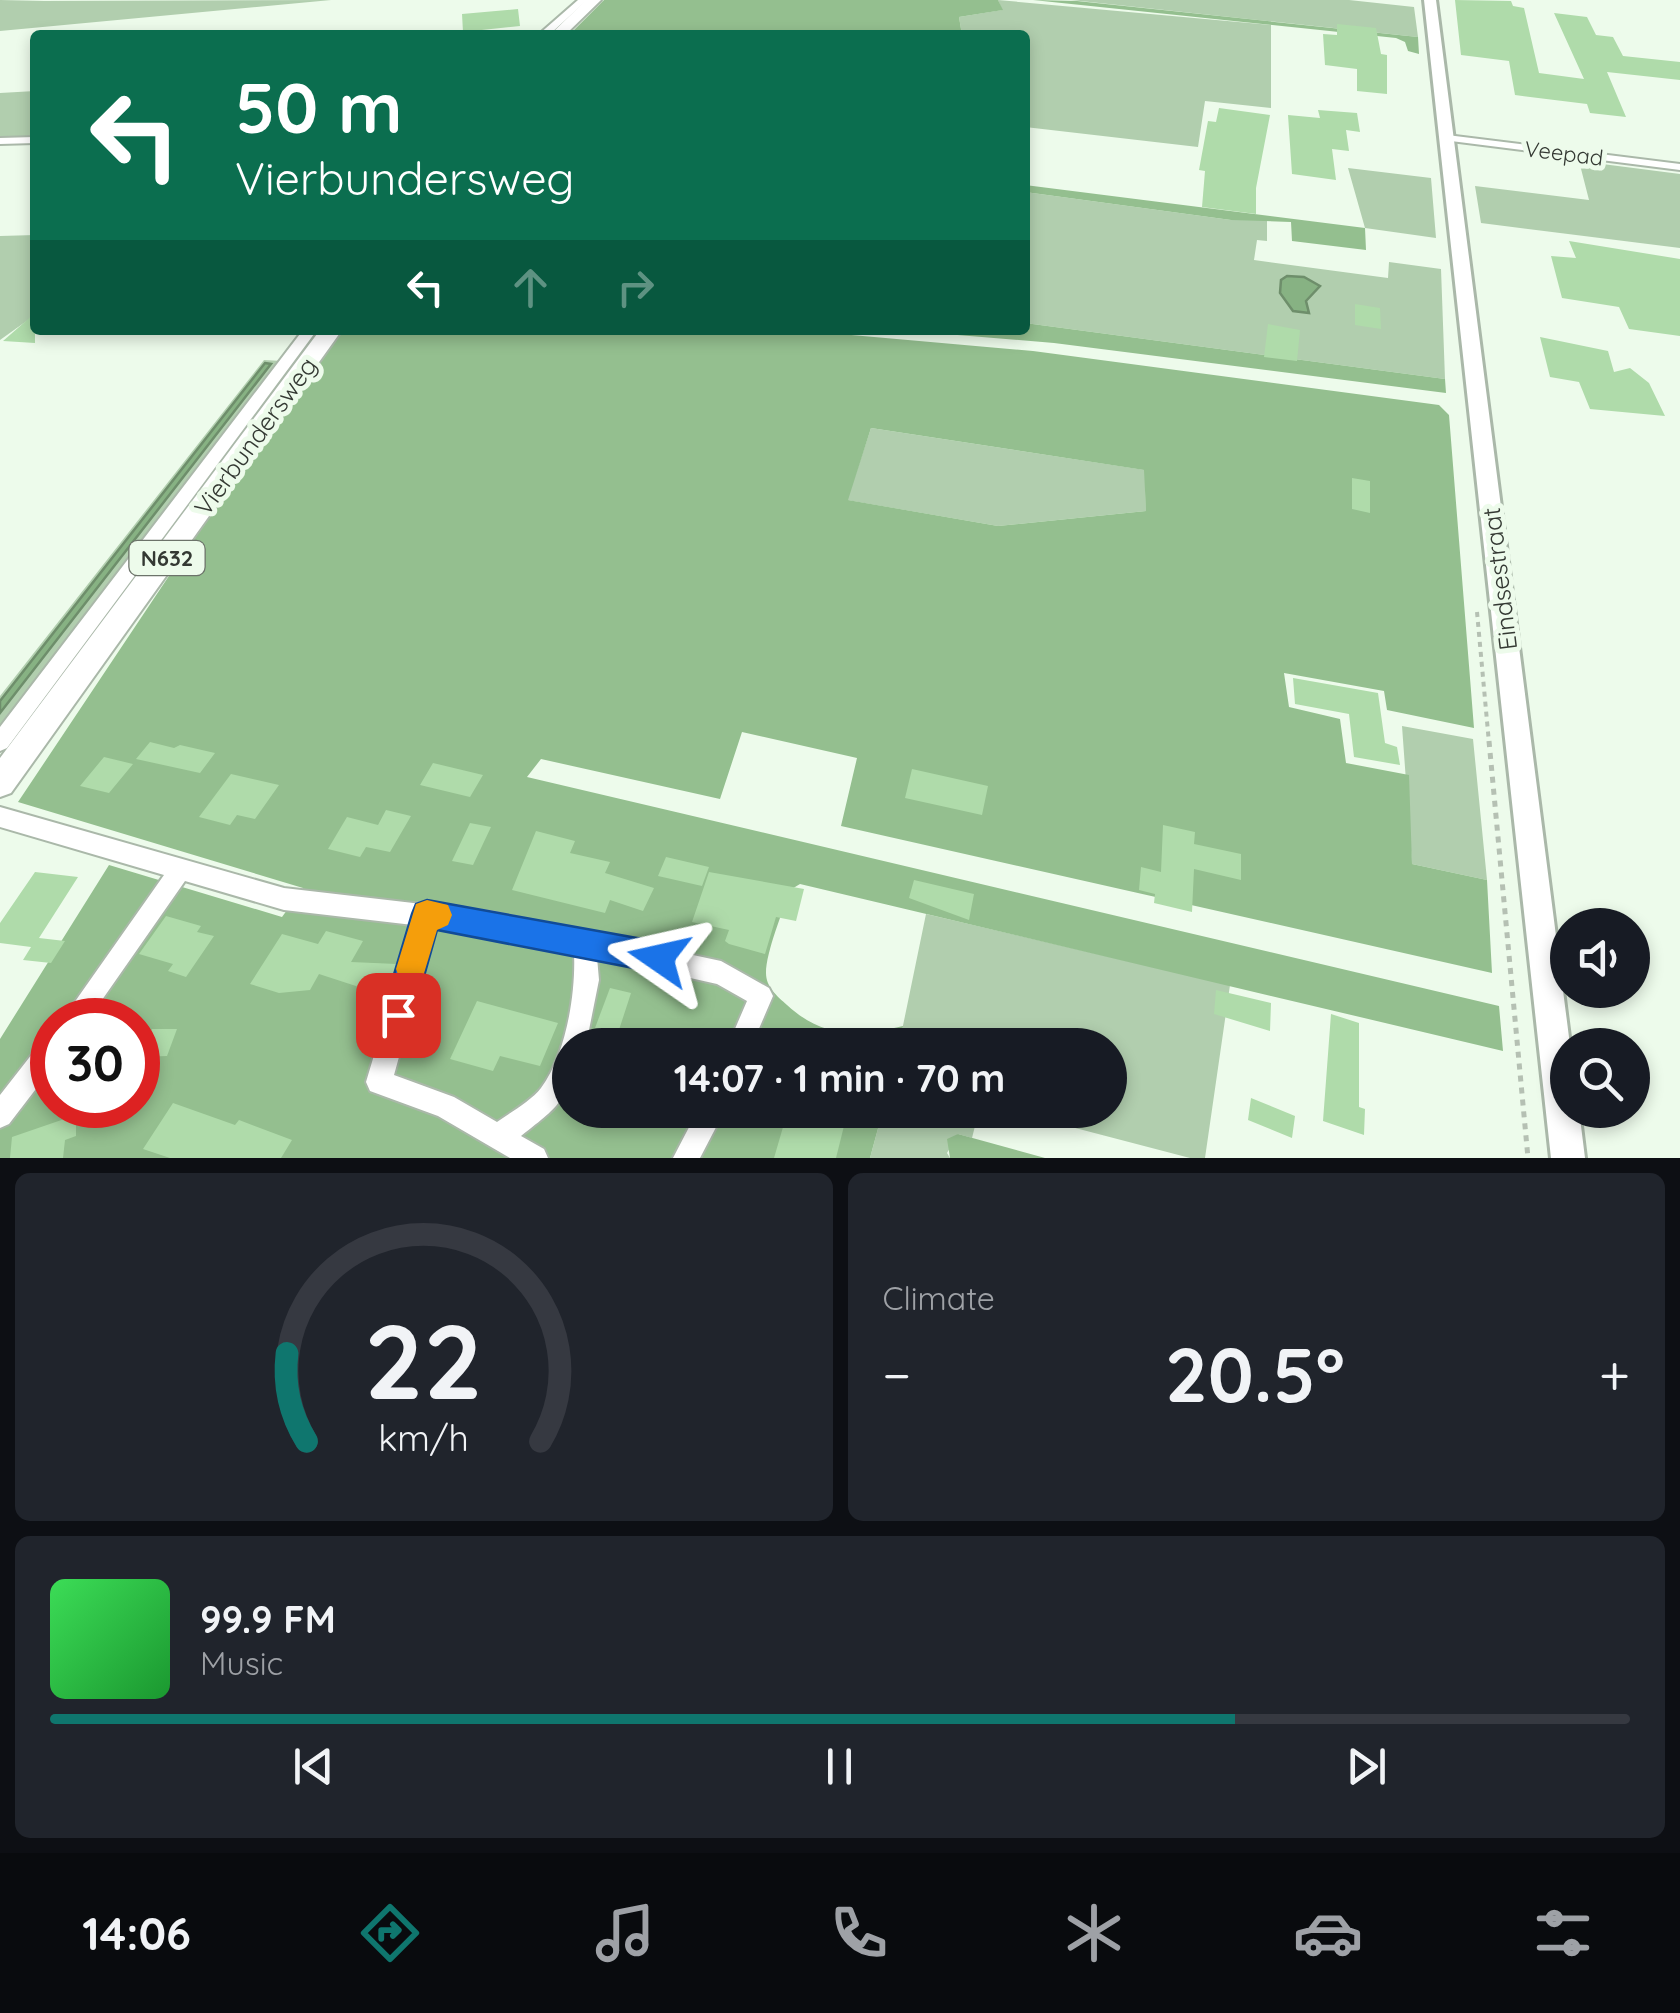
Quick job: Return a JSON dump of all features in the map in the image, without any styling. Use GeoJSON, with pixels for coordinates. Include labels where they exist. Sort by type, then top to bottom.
{"type":"FeatureCollection","features":[{"type":"Feature","properties":{"kind":"main road"},"geometry":{"type":"LineString","coordinates":[[561,30],[594,0]]}},
{"type":"Feature","properties":{"kind":"main road","name":"Vierbundersweg"},"geometry":{"type":"LineString","coordinates":[[0,783],[327,335]]}},
{"type":"Feature","properties":{"kind":"street"},"geometry":{"type":"LineString","coordinates":[[549,30],[583,0]]}},
{"type":"Feature","properties":{"kind":"street","name":"Eindsestraat"},"geometry":{"type":"LineString","coordinates":[[1430,0],[1568,1158]]}},
{"type":"Feature","properties":{"kind":"street","name":"Veepad"},"geometry":{"type":"LineString","coordinates":[[1447,138],[1680,168]]}},
{"type":"Feature","properties":{"kind":"street"},"geometry":{"type":"LineString","coordinates":[[0,141],[30,140]]}},
{"type":"Feature","properties":{"kind":"street","name":"Vierbundersweg"},"geometry":{"type":"LineString","coordinates":[[0,742],[306,335]]}},
{"type":"Feature","properties":{"kind":"street"},"geometry":{"type":"LineString","coordinates":[[0,816],[284,900],[427,914],[721,972],[761,996],[747,1028]]}},
{"type":"Feature","properties":{"kind":"street"},"geometry":{"type":"LineString","coordinates":[[90,998],[180,870]]}},
{"type":"Feature","properties":{"kind":"street"},"geometry":{"type":"LineString","coordinates":[[427,914],[378,1082],[446,1106],[535,1158]]}},
{"type":"Feature","properties":{"kind":"street"},"geometry":{"type":"LineString","coordinates":[[577,1028],[587,980],[585,944]]}},
{"type":"Feature","properties":{"kind":"street"},"geometry":{"type":"LineString","coordinates":[[0,1115],[30,1077]]}},
{"type":"Feature","properties":{"kind":"street"},"geometry":{"type":"LineString","coordinates":[[500,1136],[552,1092]]}},
{"type":"Feature","properties":{"kind":"street"},"geometry":{"type":"LineString","coordinates":[[686,1158],[702,1128]]}},
{"type":"Feature","properties":{"kind":"path","name":"Eindsestraat"},"geometry":{"type":"LineString","coordinates":[[1476,595],[1528,1158]]}},
{"type":"Feature","properties":{"kind":"shaded area"},"geometry":{"type":"Polygon","coordinates":[[[0,0],[44,1],[331,0],[0,31],[0,0]]]}},
{"type":"Feature","properties":{"kind":"shaded area"},"geometry":{"type":"Polygon","coordinates":[[[604,0],[998,0],[1003,10],[959,17],[961,30],[574,30],[604,0]]]}},
{"type":"Feature","properties":{"kind":"shaded area"},"geometry":{"type":"Polygon","coordinates":[[[998,0],[1271,25],[1271,108],[1205,101],[1198,147],[1030,128],[1030,30],[961,30],[959,17],[1002,10],[998,0]]]}},
{"type":"Feature","properties":{"kind":"shaded area"},"geometry":{"type":"Polygon","coordinates":[[[1033,0],[1077,1],[1418,37],[1419,54],[1408,51],[1405,42],[1396,38],[1033,0]]]}},
{"type":"Feature","properties":{"kind":"shaded area"},"geometry":{"type":"Polygon","coordinates":[[[1071,0],[1349,0],[1414,7],[1418,37],[1071,0]]]}},
{"type":"Feature","properties":{"kind":"shaded area"},"geometry":{"type":"Polygon","coordinates":[[[30,91],[30,138],[0,139],[0,93],[30,91]]]}},
{"type":"Feature","properties":{"kind":"shaded area"},"geometry":{"type":"Polygon","coordinates":[[[1579,161],[1680,174],[1680,248],[1481,223],[1475,186],[1589,200],[1579,161]]]}},
{"type":"Feature","properties":{"kind":"shaded area"},"geometry":{"type":"Polygon","coordinates":[[[1348,168],[1431,178],[1436,238],[1365,228],[1348,168]]]}},
{"type":"Feature","properties":{"kind":"shaded area"},"geometry":{"type":"Polygon","coordinates":[[[1030,186],[1365,228],[1366,250],[1292,241],[1291,222],[1231,220],[1030,193],[1030,186]]]}},
{"type":"Feature","properties":{"kind":"shaded area"},"geometry":{"type":"Polygon","coordinates":[[[1030,193],[1231,220],[1267,219],[1267,241],[1257,240],[1254,260],[1388,278],[1389,262],[1441,269],[1445,379],[1030,324],[1030,193]]]}},
{"type":"Feature","properties":{"kind":"shaded area"},"geometry":{"type":"Polygon","coordinates":[[[30,235],[30,319],[0,340],[0,236],[30,235]]]}},
{"type":"Feature","properties":{"kind":"shaded area"},"geometry":{"type":"Polygon","coordinates":[[[1287,276],[1304,277],[1320,286],[1306,301],[1309,313],[1293,311],[1280,293],[1281,280],[1287,276]]]}},
{"type":"Feature","properties":{"kind":"shaded area"},"geometry":{"type":"Polygon","coordinates":[[[1030,324],[1445,379],[1446,393],[1054,343],[957,335],[1030,335],[1030,324]]]}},
{"type":"Feature","properties":{"kind":"shaded area"},"geometry":{"type":"Polygon","coordinates":[[[337,335],[852,335],[1033,351],[1439,405],[1449,415],[1474,728],[1387,710],[1384,691],[1284,673],[1289,707],[1340,719],[1346,763],[1409,775],[1412,864],[1487,880],[1492,973],[841,826],[857,758],[742,732],[720,799],[541,759],[527,777],[1499,1006],[1503,1051],[800,884],[790,890],[772,943],[766,978],[770,987],[800,1016],[824,1028],[552,1028],[552,1128],[878,1128],[870,1158],[0,1158],[0,1039],[109,865],[282,917],[303,888],[18,802],[203,525],[337,335]],[[871,428],[848,500],[998,526],[1146,511],[1144,470],[871,428]]]}},
{"type":"Feature","properties":{"kind":"shaded area"},"geometry":{"type":"Polygon","coordinates":[[[264,360],[283,361],[0,734],[0,713],[270,364],[265,363],[0,701],[0,696],[264,360]]]}},
{"type":"Feature","properties":{"kind":"shaded area"},"geometry":{"type":"Polygon","coordinates":[[[265,363],[271,364],[0,713],[0,701],[265,363]]]}},
{"type":"Feature","properties":{"kind":"shaded area"},"geometry":{"type":"Polygon","coordinates":[[[871,428],[1145,470],[1146,511],[998,526],[847,500],[871,428]]]}},
{"type":"Feature","properties":{"kind":"shaded area"},"geometry":{"type":"Polygon","coordinates":[[[1402,726],[1473,739],[1487,880],[1412,864],[1402,726]]]}},
{"type":"Feature","properties":{"kind":"shaded area"},"geometry":{"type":"Polygon","coordinates":[[[926,914],[1230,985],[1205,1158],[1190,1158],[1075,1128],[1127,1128],[1127,1028],[903,1028],[926,914]]]}},
{"type":"Feature","properties":{"kind":"shaded area"},"geometry":{"type":"Polygon","coordinates":[[[878,1128],[974,1128],[972,1138],[958,1134],[947,1153],[950,1158],[870,1158],[878,1128]]]}},
{"type":"Feature","properties":{"kind":"shaded area"},"geometry":{"type":"Polygon","coordinates":[[[958,1134],[1045,1158],[950,1158],[947,1139],[958,1134]]]}},
{"type":"Feature","properties":{"kind":"building"},"geometry":{"type":"Polygon","coordinates":[[[1455,0],[1511,1],[1513,6],[1524,8],[1539,73],[1584,79],[1554,13],[1587,17],[1596,35],[1613,37],[1623,56],[1680,62],[1680,80],[1607,72],[1626,117],[1590,113],[1587,104],[1515,95],[1509,61],[1461,55],[1455,0]]]}},
{"type":"Feature","properties":{"kind":"building"},"geometry":{"type":"Polygon","coordinates":[[[518,9],[520,26],[463,30],[462,14],[518,9]]]}},
{"type":"Feature","properties":{"kind":"building"},"geometry":{"type":"Polygon","coordinates":[[[1337,24],[1376,28],[1381,54],[1387,55],[1387,94],[1357,91],[1357,69],[1325,65],[1323,34],[1337,35],[1337,24]]]}},
{"type":"Feature","properties":{"kind":"building"},"geometry":{"type":"Polygon","coordinates":[[[1219,108],[1270,115],[1256,188],[1256,214],[1202,207],[1205,171],[1199,170],[1208,121],[1216,122],[1219,108]]]}},
{"type":"Feature","properties":{"kind":"building"},"geometry":{"type":"Polygon","coordinates":[[[1318,110],[1357,113],[1360,132],[1346,130],[1349,151],[1332,149],[1336,180],[1292,174],[1288,115],[1320,118],[1318,110]]]}},
{"type":"Feature","properties":{"kind":"building"},"geometry":{"type":"Polygon","coordinates":[[[1569,241],[1680,259],[1680,336],[1629,329],[1619,307],[1562,298],[1551,256],[1576,258],[1569,241]]]}},
{"type":"Feature","properties":{"kind":"building"},"geometry":{"type":"Polygon","coordinates":[[[1355,304],[1380,308],[1381,329],[1355,325],[1355,304]]]}},
{"type":"Feature","properties":{"kind":"building"},"geometry":{"type":"Polygon","coordinates":[[[30,317],[30,335],[35,335],[35,343],[3,341],[30,317]]]}},
{"type":"Feature","properties":{"kind":"building"},"geometry":{"type":"Polygon","coordinates":[[[1268,324],[1300,330],[1297,361],[1264,357],[1268,324]]]}},
{"type":"Feature","properties":{"kind":"building"},"geometry":{"type":"Polygon","coordinates":[[[1540,337],[1608,351],[1614,372],[1630,368],[1649,383],[1665,416],[1590,409],[1579,382],[1550,377],[1540,337]]]}},
{"type":"Feature","properties":{"kind":"building"},"geometry":{"type":"Polygon","coordinates":[[[1352,478],[1370,481],[1370,513],[1352,509],[1352,478]]]}},
{"type":"Feature","properties":{"kind":"building"},"geometry":{"type":"Polygon","coordinates":[[[1293,678],[1378,693],[1385,743],[1397,747],[1400,765],[1354,757],[1349,714],[1295,704],[1293,678]]]}},
{"type":"Feature","properties":{"kind":"building"},"geometry":{"type":"Polygon","coordinates":[[[150,742],[215,753],[200,773],[136,759],[150,742]]]}},
{"type":"Feature","properties":{"kind":"building"},"geometry":{"type":"Polygon","coordinates":[[[104,757],[133,764],[109,793],[80,786],[104,757]]]}},
{"type":"Feature","properties":{"kind":"building"},"geometry":{"type":"Polygon","coordinates":[[[433,763],[483,775],[470,797],[420,785],[433,763]]]}},
{"type":"Feature","properties":{"kind":"building"},"geometry":{"type":"Polygon","coordinates":[[[912,769],[988,786],[982,815],[905,798],[912,769]]]}},
{"type":"Feature","properties":{"kind":"building"},"geometry":{"type":"Polygon","coordinates":[[[231,774],[279,785],[255,819],[237,815],[230,825],[199,817],[231,774]]]}},
{"type":"Feature","properties":{"kind":"building"},"geometry":{"type":"Polygon","coordinates":[[[386,810],[411,816],[390,852],[366,847],[360,857],[328,849],[347,817],[378,825],[386,810]]]}},
{"type":"Feature","properties":{"kind":"building"},"geometry":{"type":"Polygon","coordinates":[[[470,823],[491,827],[473,865],[452,861],[470,823]]]}},
{"type":"Feature","properties":{"kind":"building"},"geometry":{"type":"Polygon","coordinates":[[[1163,825],[1195,832],[1194,844],[1241,854],[1241,880],[1194,869],[1192,912],[1154,903],[1155,894],[1139,890],[1141,867],[1161,872],[1163,825]]]}},
{"type":"Feature","properties":{"kind":"building"},"geometry":{"type":"Polygon","coordinates":[[[536,831],[575,841],[570,853],[610,862],[605,873],[654,888],[643,911],[610,900],[605,913],[512,890],[536,831]]]}},
{"type":"Feature","properties":{"kind":"building"},"geometry":{"type":"Polygon","coordinates":[[[666,857],[709,867],[702,886],[658,876],[666,857]]]}},
{"type":"Feature","properties":{"kind":"building"},"geometry":{"type":"Polygon","coordinates":[[[35,872],[78,877],[39,938],[65,941],[51,963],[23,960],[31,947],[0,943],[0,923],[35,872]]]}},
{"type":"Feature","properties":{"kind":"building"},"geometry":{"type":"Polygon","coordinates":[[[709,872],[804,889],[796,921],[776,917],[765,954],[729,944],[725,941],[729,930],[692,922],[709,872]]]}},
{"type":"Feature","properties":{"kind":"building"},"geometry":{"type":"Polygon","coordinates":[[[914,880],[974,894],[969,920],[909,898],[914,880]]]}},
{"type":"Feature","properties":{"kind":"building"},"geometry":{"type":"Polygon","coordinates":[[[166,916],[201,926],[197,932],[214,936],[186,977],[168,971],[173,964],[139,954],[166,916]]]}},
{"type":"Feature","properties":{"kind":"building"},"geometry":{"type":"Polygon","coordinates":[[[326,931],[363,941],[351,962],[397,964],[390,989],[359,987],[319,974],[310,990],[279,993],[250,984],[282,934],[318,944],[326,931]]]}},
{"type":"Feature","properties":{"kind":"building"},"geometry":{"type":"Polygon","coordinates":[[[610,988],[631,993],[620,1028],[595,1028],[610,988]]]}},
{"type":"Feature","properties":{"kind":"building"},"geometry":{"type":"Polygon","coordinates":[[[1216,990],[1271,1003],[1270,1031],[1214,1014],[1216,990]]]}},
{"type":"Feature","properties":{"kind":"building"},"geometry":{"type":"Polygon","coordinates":[[[477,1001],[558,1023],[552,1028],[540,1066],[500,1056],[493,1071],[450,1059],[477,1001]]]}},
{"type":"Feature","properties":{"kind":"building"},"geometry":{"type":"Polygon","coordinates":[[[1331,1014],[1359,1023],[1359,1107],[1365,1109],[1364,1135],[1323,1121],[1331,1014]]]}},
{"type":"Feature","properties":{"kind":"building"},"geometry":{"type":"Polygon","coordinates":[[[160,1029],[177,1029],[167,1056],[160,1056],[160,1029]]]}},
{"type":"Feature","properties":{"kind":"building"},"geometry":{"type":"Polygon","coordinates":[[[1251,1098],[1295,1116],[1292,1138],[1248,1120],[1251,1098]]]}},
{"type":"Feature","properties":{"kind":"building"},"geometry":{"type":"Polygon","coordinates":[[[173,1103],[235,1125],[239,1120],[292,1140],[281,1158],[170,1158],[143,1149],[173,1103]]]}},
{"type":"Feature","properties":{"kind":"building"},"geometry":{"type":"Polygon","coordinates":[[[38,1128],[76,1128],[76,1136],[65,1140],[63,1158],[10,1158],[12,1137],[38,1128]]]}},
{"type":"Feature","properties":{"kind":"building"},"geometry":{"type":"Polygon","coordinates":[[[783,1128],[844,1128],[836,1158],[774,1158],[783,1128]]]}},
{"type":"Feature","properties":{"kind":"slow traffic"},"geometry":{"type":"LineString","coordinates":[[411,969],[427,914],[437,915]]}},
{"type":"Feature","properties":{"kind":"route"},"geometry":{"type":"LineString","coordinates":[[398,1015],[427,914],[659,958]]}}]}
